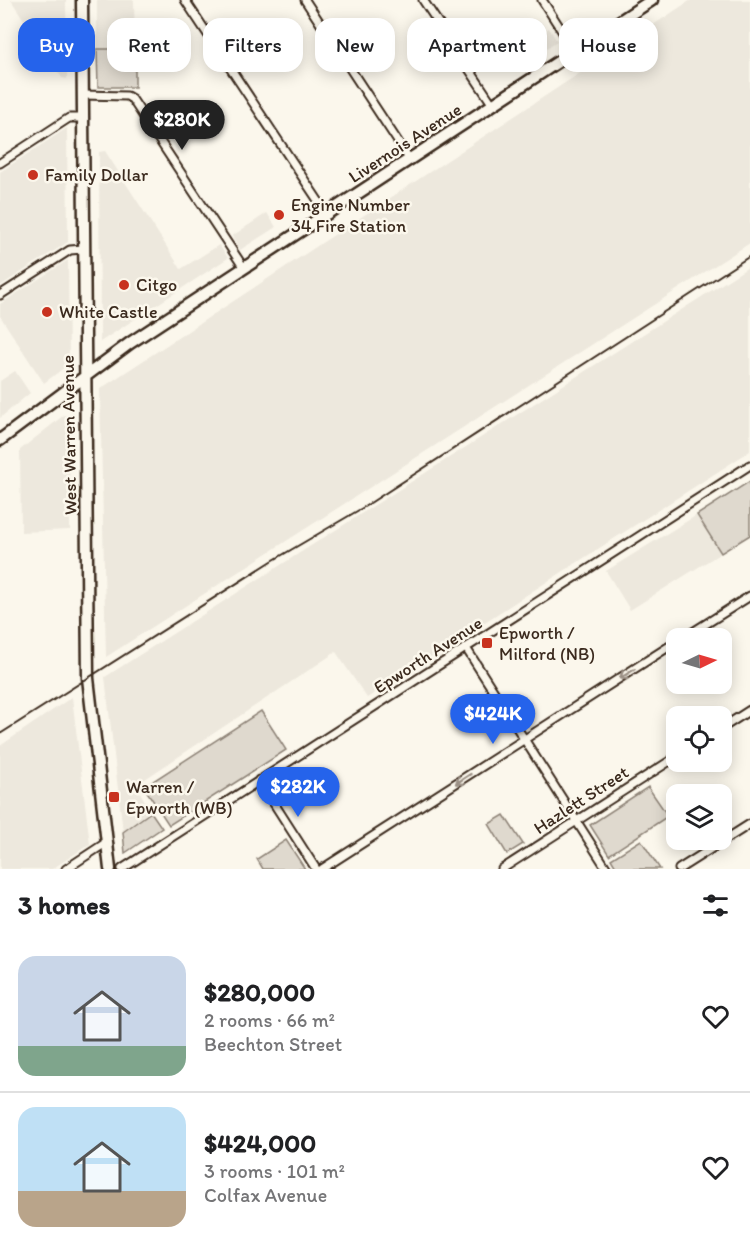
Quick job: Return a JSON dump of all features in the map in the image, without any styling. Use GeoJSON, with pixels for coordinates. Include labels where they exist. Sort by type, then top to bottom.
{"type":"FeatureCollection","features":[{"type":"Feature","properties":{"kind":"main road","name":"West Warren Avenue"},"geometry":{"type":"LineString","coordinates":[[82,0],[88,678],[110,869]]}},
{"type":"Feature","properties":{"kind":"main road","name":"Livernois Avenue"},"geometry":{"type":"LineString","coordinates":[[624,18],[652,0]]}},
{"type":"Feature","properties":{"kind":"main road","name":"Livernois Avenue"},"geometry":{"type":"LineString","coordinates":[[0,440],[130,343],[559,61]]}},
{"type":"Feature","properties":{"kind":"street"},"geometry":{"type":"LineString","coordinates":[[185,0],[327,214]]}},
{"type":"Feature","properties":{"kind":"street"},"geometry":{"type":"LineString","coordinates":[[304,0],[410,160]]}},
{"type":"Feature","properties":{"kind":"street"},"geometry":{"type":"LineString","coordinates":[[423,0],[493,105]]}},
{"type":"Feature","properties":{"kind":"street"},"geometry":{"type":"LineString","coordinates":[[542,0],[559,27]]}},
{"type":"Feature","properties":{"kind":"street"},"geometry":{"type":"LineString","coordinates":[[82,95],[127,96],[132,99],[244,268]]}},
{"type":"Feature","properties":{"kind":"street"},"geometry":{"type":"LineString","coordinates":[[0,163],[69,118],[82,118]]}},
{"type":"Feature","properties":{"kind":"street"},"geometry":{"type":"LineString","coordinates":[[0,295],[70,250],[83,249]]}},
{"type":"Feature","properties":{"kind":"street","name":"Epworth Avenue"},"geometry":{"type":"LineString","coordinates":[[122,869],[750,465]]}},
{"type":"Feature","properties":{"kind":"street"},"geometry":{"type":"LineString","coordinates":[[699,628],[750,596]]}},
{"type":"Feature","properties":{"kind":"street"},"geometry":{"type":"LineString","coordinates":[[465,648],[607,869]]}},
{"type":"Feature","properties":{"kind":"street"},"geometry":{"type":"LineString","coordinates":[[322,869],[666,648]]}},
{"type":"Feature","properties":{"kind":"street"},"geometry":{"type":"LineString","coordinates":[[732,722],[750,710]]}},
{"type":"Feature","properties":{"kind":"street","name":"Hazlett Street"},"geometry":{"type":"LineString","coordinates":[[502,869],[666,763]]}},
{"type":"Feature","properties":{"kind":"street"},"geometry":{"type":"LineString","coordinates":[[259,780],[316,869]]}},
{"type":"Feature","properties":{"kind":"street"},"geometry":{"type":"LineString","coordinates":[[679,869],[750,824]]}},
{"type":"Feature","properties":{"kind":"street"},"geometry":{"type":"LineString","coordinates":[[66,869],[107,842]]}},
{"type":"Feature","properties":{"kind":"shaded area"},"geometry":{"type":"Polygon","coordinates":[[[11,0],[66,0],[66,18],[23,18],[11,0]]]}},
{"type":"Feature","properties":{"kind":"shaded area"},"geometry":{"type":"Polygon","coordinates":[[[97,0],[134,0],[134,18],[107,18],[107,49],[97,49],[97,0]]]}},
{"type":"Feature","properties":{"kind":"shaded area"},"geometry":{"type":"Polygon","coordinates":[[[691,0],[750,0],[750,243],[106,657],[100,389],[582,72],[658,72],[658,22],[691,0]]]}},
{"type":"Feature","properties":{"kind":"shaded area"},"geometry":{"type":"Polygon","coordinates":[[[549,28],[557,41],[547,48],[547,29],[549,28]]]}},
{"type":"Feature","properties":{"kind":"shaded area"},"geometry":{"type":"Polygon","coordinates":[[[97,49],[107,49],[107,72],[135,72],[135,87],[98,87],[97,49]]]}},
{"type":"Feature","properties":{"kind":"shaded area"},"geometry":{"type":"Polygon","coordinates":[[[58,72],[67,72],[67,79],[62,78],[58,72]]]}},
{"type":"Feature","properties":{"kind":"shaded area"},"geometry":{"type":"Polygon","coordinates":[[[67,128],[68,242],[0,286],[0,172],[67,128]]]}},
{"type":"Feature","properties":{"kind":"shaded area"},"geometry":{"type":"Polygon","coordinates":[[[105,151],[181,269],[219,245],[228,258],[100,342],[99,152],[105,151]]]}},
{"type":"Feature","properties":{"kind":"shaded area"},"geometry":{"type":"Polygon","coordinates":[[[267,213],[276,227],[240,250],[232,236],[267,213]]]}},
{"type":"Feature","properties":{"kind":"shaded area"},"geometry":{"type":"Polygon","coordinates":[[[68,260],[69,364],[44,383],[0,316],[0,304],[68,260]]]}},
{"type":"Feature","properties":{"kind":"shaded area"},"geometry":{"type":"Polygon","coordinates":[[[750,266],[750,451],[367,698],[336,652],[136,785],[151,812],[123,832],[105,677],[750,266]]]}},
{"type":"Feature","properties":{"kind":"shaded area"},"geometry":{"type":"Polygon","coordinates":[[[15,371],[30,393],[0,418],[0,381],[15,371]]]}},
{"type":"Feature","properties":{"kind":"shaded area"},"geometry":{"type":"Polygon","coordinates":[[[64,415],[69,417],[70,530],[21,532],[20,450],[64,415]]]}},
{"type":"Feature","properties":{"kind":"shaded area"},"geometry":{"type":"Polygon","coordinates":[[[750,481],[750,535],[721,553],[697,515],[750,481]]]}},
{"type":"Feature","properties":{"kind":"shaded area"},"geometry":{"type":"Polygon","coordinates":[[[697,515],[721,553],[630,610],[606,571],[697,515]]]}},
{"type":"Feature","properties":{"kind":"shaded area"},"geometry":{"type":"Polygon","coordinates":[[[72,697],[90,844],[52,869],[0,869],[0,746],[72,697]]]}},
{"type":"Feature","properties":{"kind":"shaded area"},"geometry":{"type":"Polygon","coordinates":[[[261,711],[286,750],[169,825],[144,787],[261,711]]]}},
{"type":"Feature","properties":{"kind":"shaded area"},"geometry":{"type":"Polygon","coordinates":[[[648,787],[666,813],[666,817],[609,855],[590,825],[648,787]]]}},
{"type":"Feature","properties":{"kind":"shaded area"},"geometry":{"type":"Polygon","coordinates":[[[151,812],[162,828],[125,853],[123,832],[151,812]]]}},
{"type":"Feature","properties":{"kind":"shaded area"},"geometry":{"type":"Polygon","coordinates":[[[504,815],[523,844],[507,854],[489,824],[504,815]]]}},
{"type":"Feature","properties":{"kind":"shaded area"},"geometry":{"type":"Polygon","coordinates":[[[286,840],[305,869],[263,869],[257,859],[286,840]]]}},
{"type":"Feature","properties":{"kind":"shaded area"},"geometry":{"type":"Polygon","coordinates":[[[641,840],[660,869],[617,869],[611,859],[641,840]]]}},
{"type":"Feature","properties":{"kind":"railway"},"geometry":{"type":"LineString","coordinates":[[0,734],[272,561],[364,507],[750,256]]}},
{"type":"Feature","properties":{"kind":"place","name":"Family Dollar"},"geometry":{"type":"Point","coordinates":[33,175]}},
{"type":"Feature","properties":{"kind":"place","name":"Engine Number 34 Fire Station"},"geometry":{"type":"Point","coordinates":[279,215]}},
{"type":"Feature","properties":{"kind":"place","name":"Citgo"},"geometry":{"type":"Point","coordinates":[124,285]}},
{"type":"Feature","properties":{"kind":"place","name":"White Castle"},"geometry":{"type":"Point","coordinates":[47,312]}},
{"type":"Feature","properties":{"kind":"place","name":"Epworth / Milford (NB)"},"geometry":{"type":"Point","coordinates":[487,643]}},
{"type":"Feature","properties":{"kind":"place","name":"Warren / Epworth (WB)"},"geometry":{"type":"Point","coordinates":[114,797]}}]}
